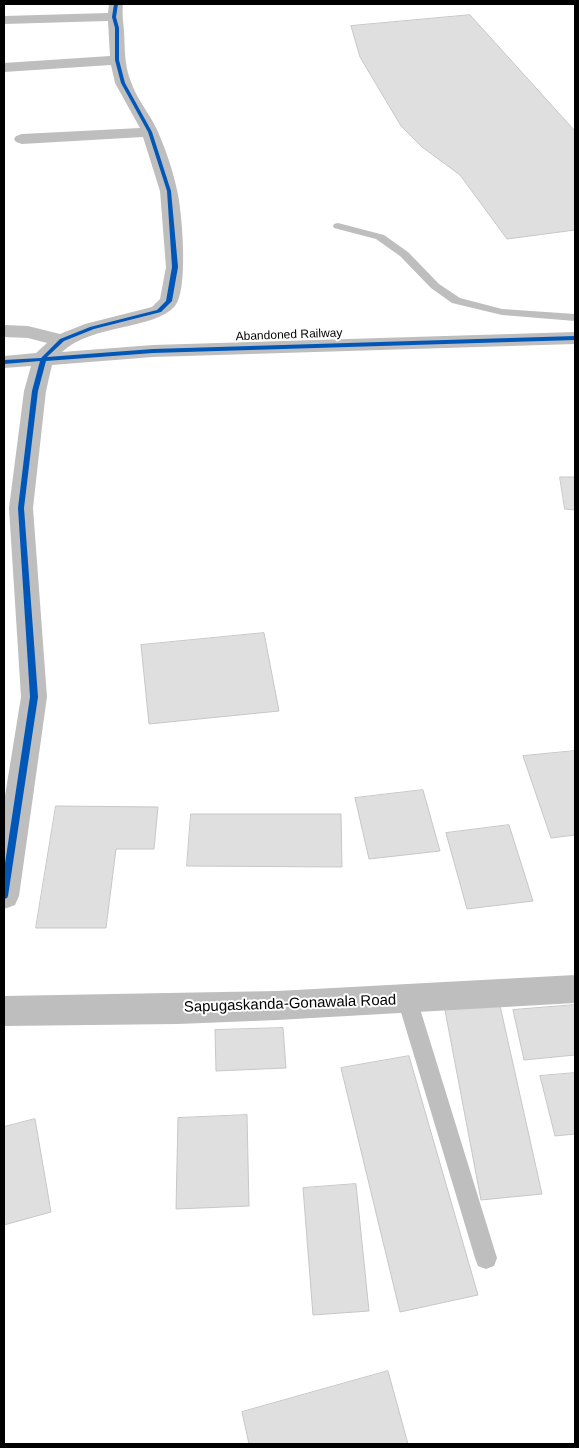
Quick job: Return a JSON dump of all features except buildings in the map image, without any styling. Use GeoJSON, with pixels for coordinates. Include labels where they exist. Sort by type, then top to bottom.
{"type":"FeatureCollection","features":[{"type":"Feature","properties":{"kind":"street"},"geometry":{"type":"LineString","coordinates":[[4,20],[115,10],[118,60],[123,83],[150,132],[169,190],[175,267],[169,301],[160,311],[92,328],[53,349],[33,400],[21,508],[34,696],[4,896]]}},
{"type":"Feature","properties":{"kind":"street"},"geometry":{"type":"LineString","coordinates":[[4,68],[118,60]]}},
{"type":"Feature","properties":{"kind":"street"},"geometry":{"type":"LineString","coordinates":[[22,138],[150,132]]}},
{"type":"Feature","properties":{"kind":"street"},"geometry":{"type":"LineString","coordinates":[[4,331],[28,332],[53,349]]}},
{"type":"Feature","properties":{"kind":"street","name":"Abandoned Railway"},"geometry":{"type":"LineString","coordinates":[[4,362],[53,349],[153,351],[575,338]]}},
{"type":"Feature","properties":{"kind":"street","name":"Sapugaskanda-Gonawala Road"},"geometry":{"type":"LineString","coordinates":[[4,1011],[43,1009],[179,1009],[346,1003],[575,989]]}},
{"type":"Feature","properties":{"kind":"lane"},"geometry":{"type":"LineString","coordinates":[[338,226],[380,236],[404,254],[435,286],[456,301],[502,312],[575,318]]}},
{"type":"Feature","properties":{"kind":"lane"},"geometry":{"type":"LineString","coordinates":[[406,999],[486,1258]]}},
{"type":"Feature","properties":{"kind":"cycle path"},"geometry":{"type":"LineString","coordinates":[[4,896],[34,697],[21,508],[35,391],[44,357],[62,340],[92,328],[159,311],[169,301],[175,267],[169,191],[150,132],[123,83],[117,60],[117,28],[114,17],[116,4]]}},
{"type":"Feature","properties":{"kind":"cycle path"},"geometry":{"type":"LineString","coordinates":[[4,362],[153,351],[575,338]]}}]}
